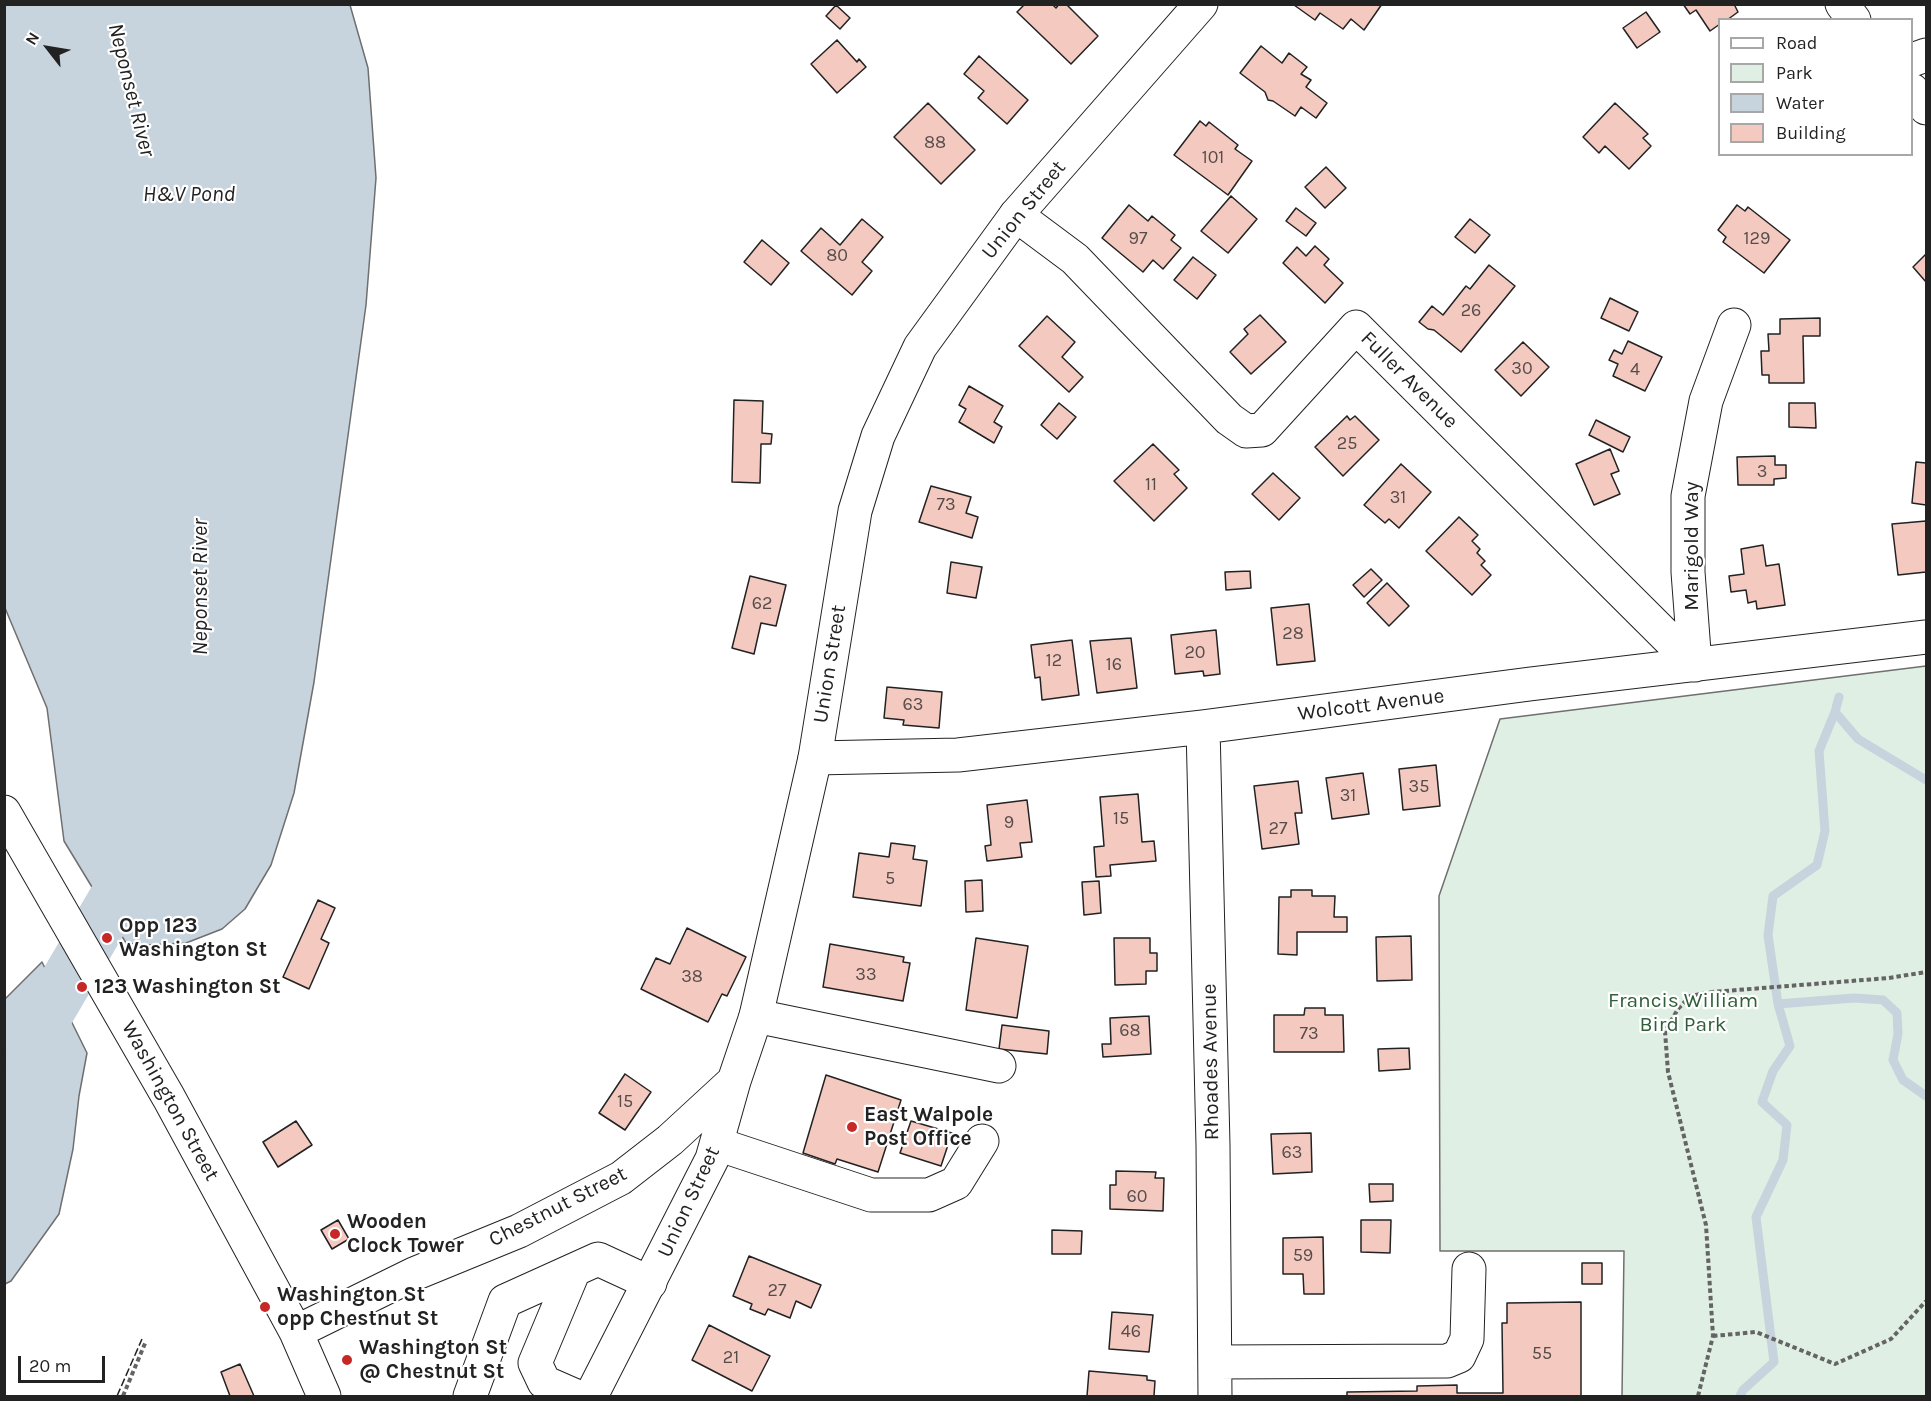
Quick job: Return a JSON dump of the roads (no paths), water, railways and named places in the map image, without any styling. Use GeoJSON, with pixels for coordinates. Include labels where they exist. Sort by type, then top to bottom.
{"type":"FeatureCollection","features":[{"type":"Feature","properties":{"kind":"street","name":"Union Street"},"geometry":{"type":"LineString","coordinates":[[591,1396],[712,1159],[734,1081],[756,1016],[815,758],[855,511],[878,436],[920,347],[1016,215],[1201,4]]}},
{"type":"Feature","properties":{"kind":"street"},"geometry":{"type":"LineString","coordinates":[[1842,4],[1852,18]]}},
{"type":"Feature","properties":{"kind":"street"},"geometry":{"type":"LineString","coordinates":[[1913,92],[1926,108]]}},
{"type":"Feature","properties":{"kind":"street","name":"Fuller Avenue"},"geometry":{"type":"LineString","coordinates":[[1016,215],[1075,259],[1229,419],[1246,431],[1262,430],[1356,327],[1695,665]]}},
{"type":"Feature","properties":{"kind":"street","name":"Marigold Way"},"geometry":{"type":"LineString","coordinates":[[1695,665],[1688,572],[1688,496],[1706,401],[1734,325]]}},
{"type":"Feature","properties":{"kind":"street","name":"Wolcott Avenue"},"geometry":{"type":"LineString","coordinates":[[815,758],[958,755],[1203,727],[1926,637]]}},
{"type":"Feature","properties":{"kind":"street","name":"Rhoades Avenue"},"geometry":{"type":"LineString","coordinates":[[1203,727],[1213,1133],[1215,1396]]}},
{"type":"Feature","properties":{"kind":"street","name":"Washington Street"},"geometry":{"type":"LineString","coordinates":[[9,819],[148,1061],[296,1332],[324,1396]]}},
{"type":"Feature","properties":{"kind":"street"},"geometry":{"type":"LineString","coordinates":[[756,1016],[999,1066]]}},
{"type":"Feature","properties":{"kind":"street","name":"Chestnut Street"},"geometry":{"type":"LineString","coordinates":[[296,1332],[414,1274],[519,1231],[621,1178],[670,1140],[734,1081]]}},
{"type":"Feature","properties":{"kind":"street"},"geometry":{"type":"LineString","coordinates":[[717,1144],[871,1195],[929,1195],[956,1183],[982,1141]]}},
{"type":"Feature","properties":{"kind":"street"},"geometry":{"type":"LineString","coordinates":[[470,1396],[505,1301],[598,1259],[650,1283]]}},
{"type":"Feature","properties":{"kind":"street"},"geometry":{"type":"LineString","coordinates":[[1215,1362],[1447,1361],[1459,1356],[1467,1339],[1469,1269]]}},
{"type":"Feature","properties":{"kind":"street"},"geometry":{"type":"LineString","coordinates":[[574,1270],[535,1363],[544,1382],[576,1396]]}},
{"type":"Feature","properties":{"kind":"water","name":"H&V Pond"},"geometry":{"type":"Polygon","coordinates":[[[4,5],[350,5],[368,68],[376,178],[366,305],[314,682],[294,793],[271,865],[245,909],[222,929],[186,943],[148,945],[126,943],[64,841],[47,708],[5,608],[4,5]]]}},
{"type":"Feature","properties":{"kind":"water"},"geometry":{"type":"Polygon","coordinates":[[[42,962],[87,1053],[73,1149],[59,1214],[11,1281],[5,1284],[5,999],[42,962]]]}},
{"type":"Feature","properties":{"kind":"waterway"},"geometry":{"type":"LineString","coordinates":[[1740,1396],[1743,1390],[1774,1362],[1756,1217],[1783,1160],[1787,1125],[1762,1102],[1773,1071],[1790,1046],[1778,1004],[1768,935],[1773,896],[1817,865],[1825,831],[1819,751],[1839,697]]}},
{"type":"Feature","properties":{"kind":"waterway"},"geometry":{"type":"LineString","coordinates":[[1835,712],[1858,739],[1926,780]]}},
{"type":"Feature","properties":{"kind":"waterway","name":"Neponset River"},"geometry":{"type":"LineString","coordinates":[[32,1060],[44,1019],[144,849]]}},
{"type":"Feature","properties":{"kind":"waterway"},"geometry":{"type":"LineString","coordinates":[[1778,1004],[1854,998],[1883,1000],[1897,1013],[1898,1034],[1893,1060],[1903,1080],[1926,1096]]}},
{"type":"Feature","properties":{"kind":"place","name":"Opp 123 Washington St"},"geometry":{"type":"Point","coordinates":[107,938]}},
{"type":"Feature","properties":{"kind":"place","name":"123 Washington St"},"geometry":{"type":"Point","coordinates":[82,987]}},
{"type":"Feature","properties":{"kind":"place","name":"East Walpole Post Office"},"geometry":{"type":"Point","coordinates":[852,1127]}},
{"type":"Feature","properties":{"kind":"place","name":"Wooden Clock Tower"},"geometry":{"type":"Point","coordinates":[335,1234]}},
{"type":"Feature","properties":{"kind":"place","name":"Washington St opp Chestnut St"},"geometry":{"type":"Point","coordinates":[265,1307]}},
{"type":"Feature","properties":{"kind":"place","name":"Washington St @ Chestnut St"},"geometry":{"type":"Point","coordinates":[347,1360]}},
{"type":"Feature","properties":{"kind":"park label","name":"Francis William Bird Park"},"geometry":{"type":"Point","coordinates":[1683,1013]}}]}
